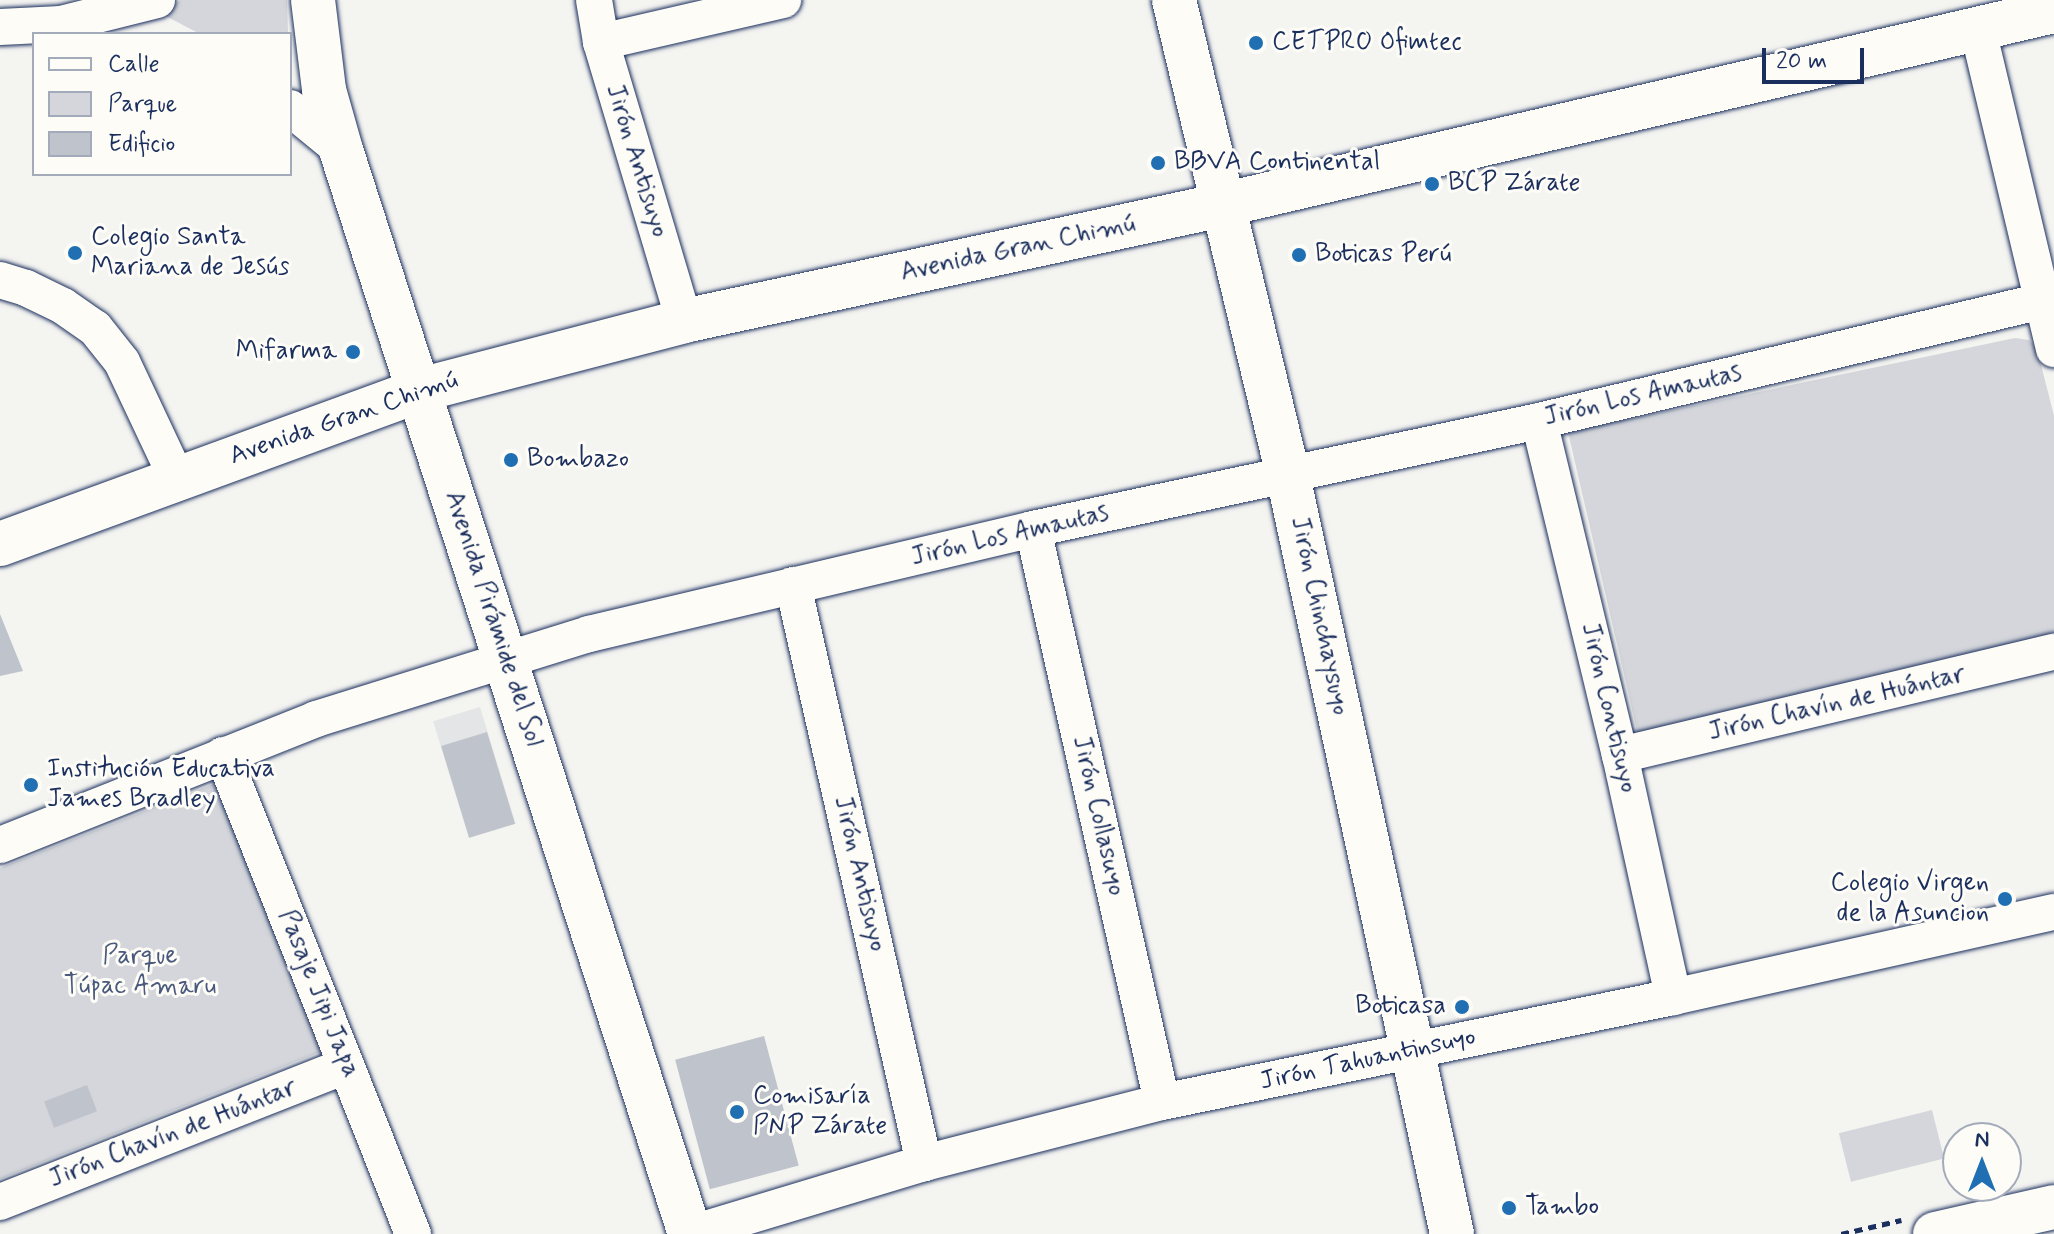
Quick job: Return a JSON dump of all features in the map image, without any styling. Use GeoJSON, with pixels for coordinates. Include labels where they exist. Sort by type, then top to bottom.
{"type":"FeatureCollection","features":[{"type":"Feature","properties":{"kind":"main road","name":"Avenida Pirámide del Sol"},"geometry":{"type":"LineString","coordinates":[[313,0],[324,90],[341,150],[690,1234]]}},
{"type":"Feature","properties":{"kind":"main road","name":"Jirón Chinchaysuyo"},"geometry":{"type":"LineString","coordinates":[[1174,0],[1288,476],[1452,1234]]}},
{"type":"Feature","properties":{"kind":"main road","name":"Avenida Gran Chimú"},"geometry":{"type":"LineString","coordinates":[[0,544],[420,390],[684,321],[1222,205],[2054,11]]}},
{"type":"Feature","properties":{"kind":"main road"},"geometry":{"type":"LineString","coordinates":[[1935,1234],[2054,1207]]}},
{"type":"Feature","properties":{"kind":"street"},"geometry":{"type":"LineString","coordinates":[[0,27],[61,24],[157,0]]}},
{"type":"Feature","properties":{"kind":"street","name":"Jirón Antisuyo"},"geometry":{"type":"LineString","coordinates":[[594,0],[601,42],[684,321]]}},
{"type":"Feature","properties":{"kind":"street"},"geometry":{"type":"LineString","coordinates":[[601,42],[783,0]]}},
{"type":"Feature","properties":{"kind":"street"},"geometry":{"type":"LineString","coordinates":[[61,24],[96,32]]}},
{"type":"Feature","properties":{"kind":"street"},"geometry":{"type":"LineString","coordinates":[[1978,30],[2054,347]]}},
{"type":"Feature","properties":{"kind":"street"},"geometry":{"type":"LineString","coordinates":[[292,110],[341,150]]}},
{"type":"Feature","properties":{"kind":"street"},"geometry":{"type":"LineString","coordinates":[[0,280],[51,300],[95,328],[122,362],[176,477]]}},
{"type":"Feature","properties":{"kind":"street","name":"Jirón Los Amautas"},"geometry":{"type":"LineString","coordinates":[[0,845],[331,714],[589,634],[1033,529],[1539,421],[2042,301]]}},
{"type":"Feature","properties":{"kind":"street","name":"Jirón Contisuyo"},"geometry":{"type":"LineString","coordinates":[[1539,421],[1620,755],[1673,997]]}},
{"type":"Feature","properties":{"kind":"street","name":"Jirón Collasuyo"},"geometry":{"type":"LineString","coordinates":[[1033,529],[1162,1102]]}},
{"type":"Feature","properties":{"kind":"street","name":"Jirón Antisuyo"},"geometry":{"type":"LineString","coordinates":[[793,585],[924,1163]]}},
{"type":"Feature","properties":{"kind":"street","name":"Jirón Chavín de Huántar"},"geometry":{"type":"LineString","coordinates":[[1620,755],[2054,652]]}},
{"type":"Feature","properties":{"kind":"street","name":"Pasaje Jipi Japa"},"geometry":{"type":"LineString","coordinates":[[223,755],[413,1234]]}},
{"type":"Feature","properties":{"kind":"street","name":"Jirón Tahuantinsuyo"},"geometry":{"type":"LineString","coordinates":[[690,1234],[924,1163],[1162,1102],[1673,997],[2054,912]]}},
{"type":"Feature","properties":{"kind":"street","name":"Jirón Chavín de Huántar"},"geometry":{"type":"LineString","coordinates":[[0,1202],[346,1066]]}},
{"type":"Feature","properties":{"kind":"shaded area"},"geometry":{"type":"Polygon","coordinates":[[[480,707],[516,824],[469,838],[433,721],[480,707]]]}},
{"type":"Feature","properties":{"kind":"green space"},"geometry":{"type":"Polygon","coordinates":[[[180,0],[287,0],[288,32],[196,32],[162,14],[180,0]]]}},
{"type":"Feature","properties":{"kind":"green space"},"geometry":{"type":"Polygon","coordinates":[[[2015,338],[2029,340],[2037,349],[2054,416],[2054,635],[1638,735],[1568,432],[2015,338]]]}},
{"type":"Feature","properties":{"kind":"green space","name":"Parque Túpac Amaru"},"geometry":{"type":"Polygon","coordinates":[[[216,783],[323,1051],[0,1179],[0,868],[216,783]]]}},
{"type":"Feature","properties":{"kind":"green space"},"geometry":{"type":"Polygon","coordinates":[[[1932,1110],[1942,1159],[1851,1182],[1839,1133],[1932,1110]]]}},
{"type":"Feature","properties":{"kind":"building"},"geometry":{"type":"Polygon","coordinates":[[[0,614],[23,671],[0,676],[0,614]]]}},
{"type":"Feature","properties":{"kind":"building"},"geometry":{"type":"Polygon","coordinates":[[[487,732],[515,824],[469,838],[441,746],[487,732]]]}},
{"type":"Feature","properties":{"kind":"building"},"geometry":{"type":"Polygon","coordinates":[[[764,1036],[799,1165],[710,1189],[675,1060],[764,1036]]]}},
{"type":"Feature","properties":{"kind":"building"},"geometry":{"type":"Polygon","coordinates":[[[87,1085],[97,1111],[54,1128],[44,1101],[87,1085]]]}},
{"type":"Feature","properties":{"kind":"place","name":"CETPRO Ofimtec"},"geometry":{"type":"Point","coordinates":[1256,43]}},
{"type":"Feature","properties":{"kind":"place","name":"BBVA Continental"},"geometry":{"type":"Point","coordinates":[1158,163]}},
{"type":"Feature","properties":{"kind":"place","name":"BCP Zárate"},"geometry":{"type":"Point","coordinates":[1432,184]}},
{"type":"Feature","properties":{"kind":"place","name":"Colegio Santa Mariana de Jesús"},"geometry":{"type":"Point","coordinates":[75,253]}},
{"type":"Feature","properties":{"kind":"place","name":"Boticas Perú"},"geometry":{"type":"Point","coordinates":[1299,255]}},
{"type":"Feature","properties":{"kind":"place","name":"Mifarma"},"geometry":{"type":"Point","coordinates":[353,352]}},
{"type":"Feature","properties":{"kind":"place","name":"Bombazo"},"geometry":{"type":"Point","coordinates":[511,460]}},
{"type":"Feature","properties":{"kind":"place","name":"Institución Educativa James Bradley"},"geometry":{"type":"Point","coordinates":[31,785]}},
{"type":"Feature","properties":{"kind":"place","name":"Colegio Virgen de la Asuncion"},"geometry":{"type":"Point","coordinates":[2005,899]}},
{"type":"Feature","properties":{"kind":"place","name":"Boticasa"},"geometry":{"type":"Point","coordinates":[1462,1007]}},
{"type":"Feature","properties":{"kind":"place","name":"Comisaría PNP Zárate"},"geometry":{"type":"Point","coordinates":[737,1112]}},
{"type":"Feature","properties":{"kind":"place","name":"Tambo"},"geometry":{"type":"Point","coordinates":[1509,1208]}}]}
